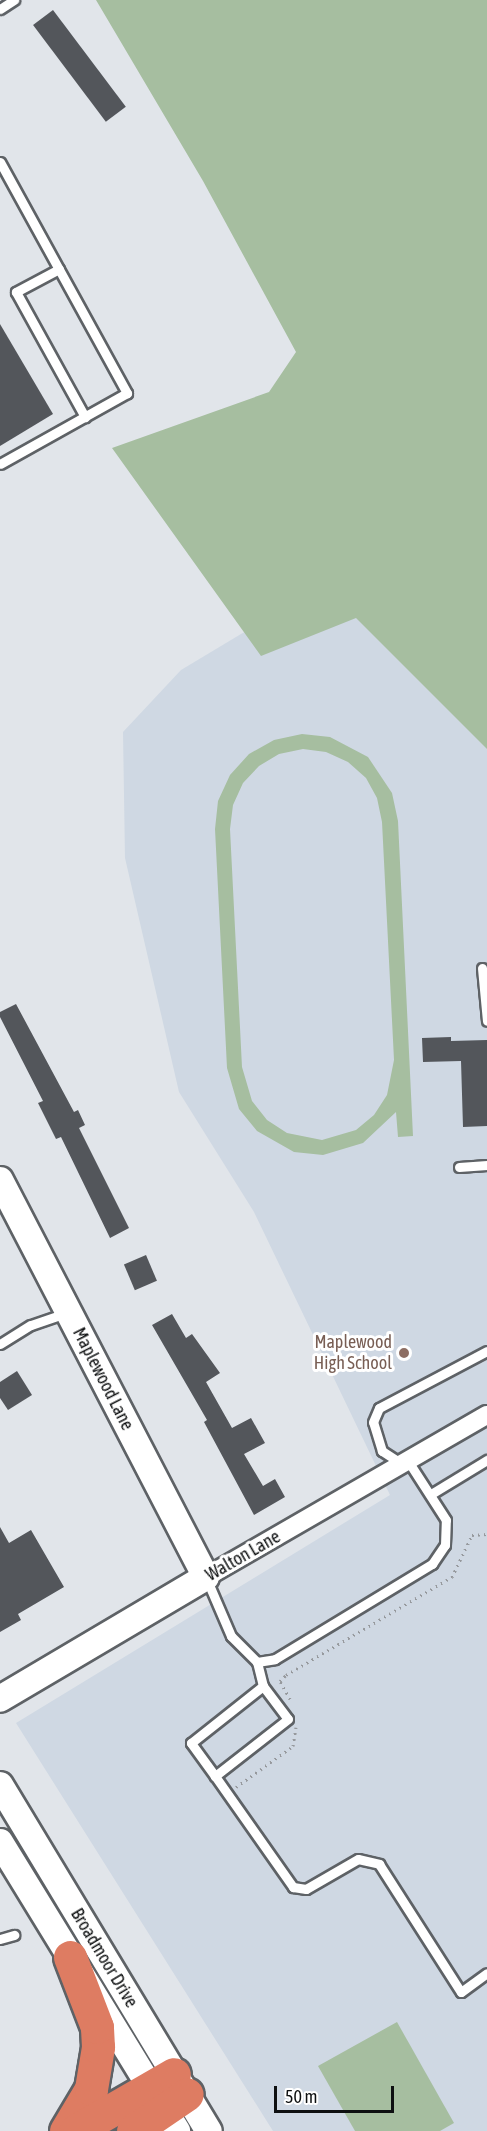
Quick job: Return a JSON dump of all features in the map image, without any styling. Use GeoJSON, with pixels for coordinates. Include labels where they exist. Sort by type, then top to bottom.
{"type":"FeatureCollection","features":[{"type":"Feature","properties":{"kind":"highway"},"geometry":{"type":"LineString","coordinates":[[66,2131],[92,2089],[98,2047],[97,2027],[70,1957]]}},
{"type":"Feature","properties":{"kind":"highway"},"geometry":{"type":"LineString","coordinates":[[75,2131],[170,2100]]}},
{"type":"Feature","properties":{"kind":"highway"},"geometry":{"type":"LineString","coordinates":[[134,2131],[170,2100]]}},
{"type":"Feature","properties":{"kind":"street","name":"Maplewood Lane"},"geometry":{"type":"LineString","coordinates":[[0,1180],[206,1577]]}},
{"type":"Feature","properties":{"kind":"street","name":"Walton Lane"},"geometry":{"type":"LineString","coordinates":[[0,1698],[487,1415]]}},
{"type":"Feature","properties":{"kind":"street","name":"Broadmoor Drive"},"geometry":{"type":"LineString","coordinates":[[0,1785],[170,2100]]}},
{"type":"Feature","properties":{"kind":"street","name":"Broadmoor Drive"},"geometry":{"type":"LineString","coordinates":[[0,1842],[70,1957],[170,2100],[209,2131]]}},
{"type":"Feature","properties":{"kind":"lane"},"geometry":{"type":"LineString","coordinates":[[0,9],[14,0]]}},
{"type":"Feature","properties":{"kind":"lane"},"geometry":{"type":"LineString","coordinates":[[0,162],[127,393],[0,464]]}},
{"type":"Feature","properties":{"kind":"lane"},"geometry":{"type":"LineString","coordinates":[[59,269],[16,292],[85,417]]}},
{"type":"Feature","properties":{"kind":"lane"},"geometry":{"type":"LineString","coordinates":[[482,968],[487,1021]]}},
{"type":"Feature","properties":{"kind":"lane"},"geometry":{"type":"LineString","coordinates":[[459,1167],[487,1165]]}},
{"type":"Feature","properties":{"kind":"lane"},"geometry":{"type":"LineString","coordinates":[[0,1344],[31,1325],[68,1312]]}},
{"type":"Feature","properties":{"kind":"lane"},"geometry":{"type":"LineString","coordinates":[[257,1662],[274,1659],[432,1564],[445,1545],[446,1520],[408,1461],[396,1460],[382,1451],[373,1422],[379,1408],[487,1351]]}},
{"type":"Feature","properties":{"kind":"lane"},"geometry":{"type":"LineString","coordinates":[[431,1494],[487,1460]]}},
{"type":"Feature","properties":{"kind":"lane"},"geometry":{"type":"LineString","coordinates":[[206,1577],[231,1636],[257,1662],[263,1686],[288,1719],[214,1776]]}},
{"type":"Feature","properties":{"kind":"lane"},"geometry":{"type":"LineString","coordinates":[[263,1686],[191,1743],[293,1887],[306,1889],[358,1859],[379,1864],[461,1992],[487,1973]]}},
{"type":"Feature","properties":{"kind":"lane"},"geometry":{"type":"LineString","coordinates":[[0,1939],[14,1935]]}},
{"type":"Feature","properties":{"kind":"path"},"geometry":{"type":"LineString","coordinates":[[294,1706],[280,1681],[286,1675],[452,1577],[472,1535],[487,1534]]}},
{"type":"Feature","properties":{"kind":"path"},"geometry":{"type":"LineString","coordinates":[[237,1792],[236,1786],[293,1746],[297,1725]]}},
{"type":"Feature","properties":{"kind":"shaded area","name":"Maplewood High School"},"geometry":{"type":"Polygon","coordinates":[[[465,500],[487,502],[487,2131],[273,2131],[16,1723],[390,1495],[254,1212],[179,1092],[125,858],[123,732],[181,670],[465,500]]]}},
{"type":"Feature","properties":{"kind":"green space"},"geometry":{"type":"Polygon","coordinates":[[[96,0],[487,0],[487,749],[356,618],[261,656],[112,448],[269,392],[296,352],[203,181],[96,0]]]}},
{"type":"Feature","properties":{"kind":"green space"},"geometry":{"type":"Polygon","coordinates":[[[302,734],[330,737],[368,757],[392,793],[398,821],[413,1136],[398,1137],[396,1112],[363,1143],[323,1155],[294,1152],[257,1131],[239,1109],[227,1068],[215,829],[218,801],[230,775],[249,754],[274,740],[302,734]],[[303,749],[279,754],[259,766],[243,783],[233,805],[230,829],[242,1067],[252,1101],[267,1120],[287,1133],[322,1140],[356,1130],[374,1115],[387,1095],[394,1060],[382,822],[377,798],[366,778],[348,762],[326,752],[303,749]]]}},
{"type":"Feature","properties":{"kind":"green space"},"geometry":{"type":"Polygon","coordinates":[[[397,2022],[454,2123],[440,2131],[355,2131],[318,2066],[397,2022]]]}},
{"type":"Feature","properties":{"kind":"building"},"geometry":{"type":"Polygon","coordinates":[[[53,10],[126,107],[106,122],[33,25],[53,10]]]}},
{"type":"Feature","properties":{"kind":"building"},"geometry":{"type":"Polygon","coordinates":[[[0,324],[53,414],[0,446],[0,324]]]}},
{"type":"Feature","properties":{"kind":"building"},"geometry":{"type":"Polygon","coordinates":[[[16,1004],[74,1112],[78,1110],[85,1125],[79,1128],[129,1228],[110,1238],[61,1137],[56,1139],[38,1103],[43,1101],[0,1017],[0,1012],[16,1004]]]}},
{"type":"Feature","properties":{"kind":"building"},"geometry":{"type":"Polygon","coordinates":[[[451,1037],[451,1041],[487,1040],[487,1126],[463,1127],[461,1061],[423,1062],[422,1038],[451,1037]]]}},
{"type":"Feature","properties":{"kind":"building"},"geometry":{"type":"Polygon","coordinates":[[[146,1255],[157,1281],[135,1290],[124,1264],[146,1255]]]}},
{"type":"Feature","properties":{"kind":"building"},"geometry":{"type":"Polygon","coordinates":[[[172,1314],[186,1338],[192,1334],[220,1373],[206,1382],[232,1428],[251,1418],[265,1443],[244,1454],[263,1486],[275,1479],[285,1497],[254,1515],[204,1422],[207,1420],[152,1325],[172,1314]]]}},
{"type":"Feature","properties":{"kind":"building"},"geometry":{"type":"Polygon","coordinates":[[[17,1371],[32,1395],[8,1410],[0,1398],[0,1382],[17,1371]]]}},
{"type":"Feature","properties":{"kind":"building"},"geometry":{"type":"Polygon","coordinates":[[[0,1527],[9,1543],[31,1530],[64,1587],[18,1614],[21,1620],[0,1632],[0,1527]]]}},
{"type":"Feature","properties":{"kind":"place","name":"Maplewood High School"},"geometry":{"type":"Point","coordinates":[404,1353]}}]}
